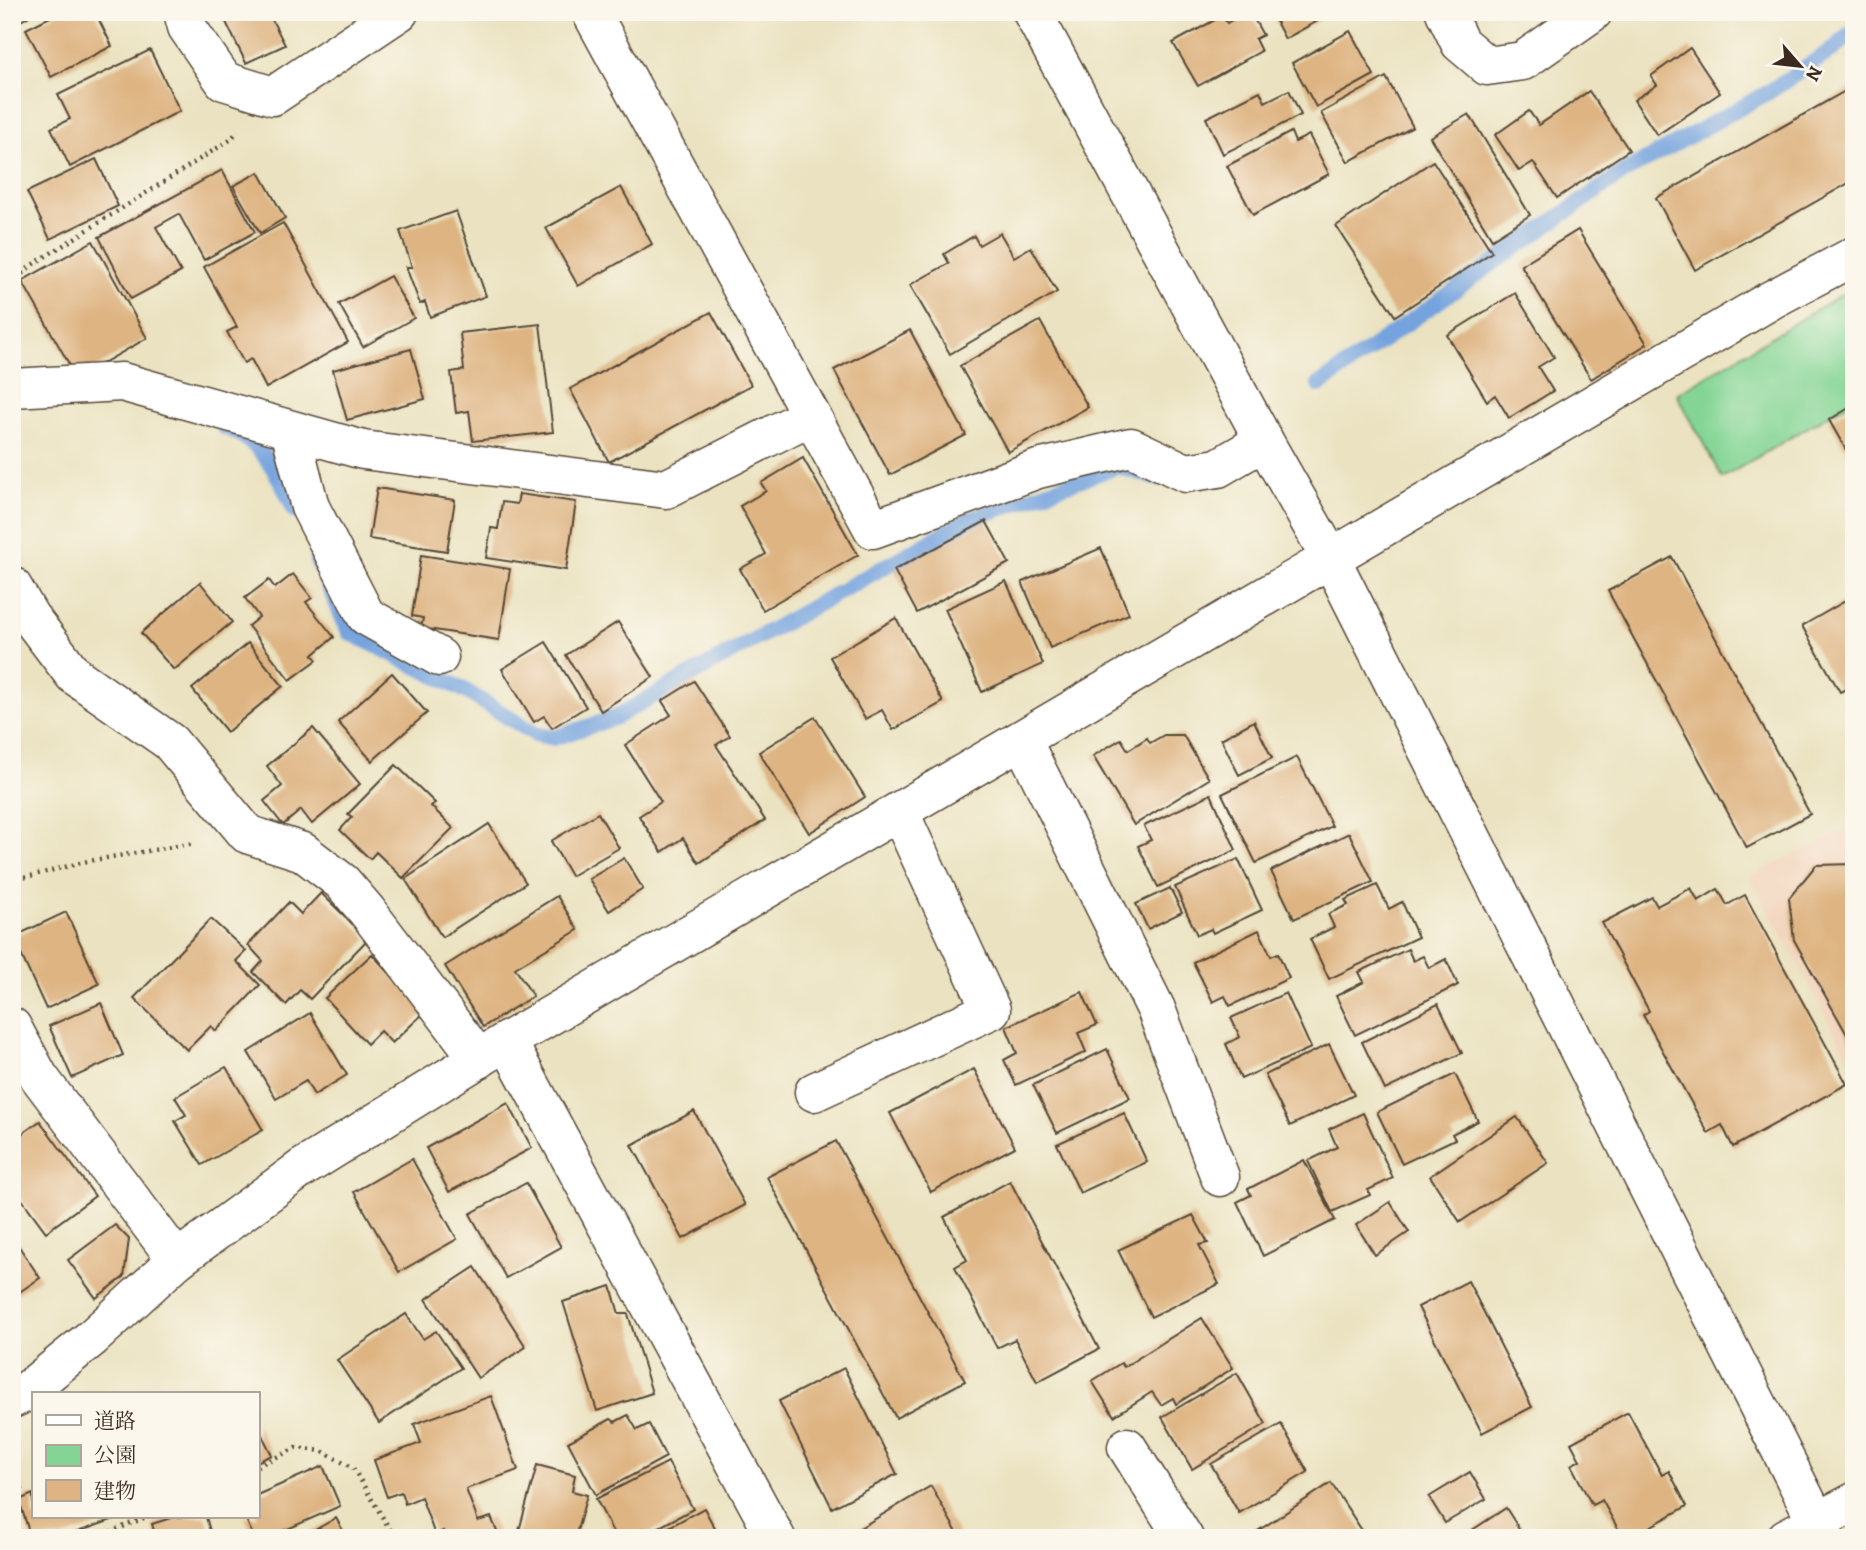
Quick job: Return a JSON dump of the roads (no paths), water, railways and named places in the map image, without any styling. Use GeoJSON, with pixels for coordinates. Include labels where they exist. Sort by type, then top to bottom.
{"type":"FeatureCollection","features":[{"type":"Feature","properties":{"kind":"street"},"geometry":{"type":"LineString","coordinates":[[183,12],[187,27],[224,81],[273,96],[398,12]]}},
{"type":"Feature","properties":{"kind":"street"},"geometry":{"type":"LineString","coordinates":[[591,12],[873,529],[1038,469],[1130,447],[1186,473],[1218,468],[1264,441]]}},
{"type":"Feature","properties":{"kind":"street"},"geometry":{"type":"LineString","coordinates":[[1032,12],[1264,441],[1330,557],[1810,1532],[1854,1502]]}},
{"type":"Feature","properties":{"kind":"street"},"geometry":{"type":"LineString","coordinates":[[1445,12],[1460,43],[1487,66],[1523,61],[1593,12]]}},
{"type":"Feature","properties":{"kind":"street"},"geometry":{"type":"LineString","coordinates":[[12,1399],[93,1338],[177,1260],[301,1169],[493,1050],[1330,557],[1771,300],[1854,256]]}},
{"type":"Feature","properties":{"kind":"street"},"geometry":{"type":"LineString","coordinates":[[12,388],[122,382],[363,450],[666,489],[810,416]]}},
{"type":"Feature","properties":{"kind":"street"},"geometry":{"type":"LineString","coordinates":[[290,430],[310,507],[366,616],[439,657]]}},
{"type":"Feature","properties":{"kind":"street"},"geometry":{"type":"LineString","coordinates":[[12,586],[30,617],[74,675],[170,743],[247,834],[303,852],[342,882],[493,1050],[776,1538]]}},
{"type":"Feature","properties":{"kind":"street"},"geometry":{"type":"LineString","coordinates":[[1022,740],[1156,1009],[1220,1177]]}},
{"type":"Feature","properties":{"kind":"street"},"geometry":{"type":"LineString","coordinates":[[814,1092],[990,1010],[899,811]]}},
{"type":"Feature","properties":{"kind":"street"},"geometry":{"type":"LineString","coordinates":[[12,1027],[39,1077],[177,1260]]}},
{"type":"Feature","properties":{"kind":"street"},"geometry":{"type":"LineString","coordinates":[[1127,1447],[1184,1538]]}},
{"type":"Feature","properties":{"kind":"waterway"},"geometry":{"type":"LineString","coordinates":[[1319,385],[1621,174],[1767,93],[1835,48],[1854,31]]}},
{"type":"Feature","properties":{"kind":"waterway"},"geometry":{"type":"LineString","coordinates":[[224,427],[237,433],[259,450],[276,473],[295,511]]}},
{"type":"Feature","properties":{"kind":"waterway"},"geometry":{"type":"LineString","coordinates":[[317,560],[349,632],[464,690],[535,734],[554,738],[614,718],[968,520],[1118,466],[1158,479]]}}]}
